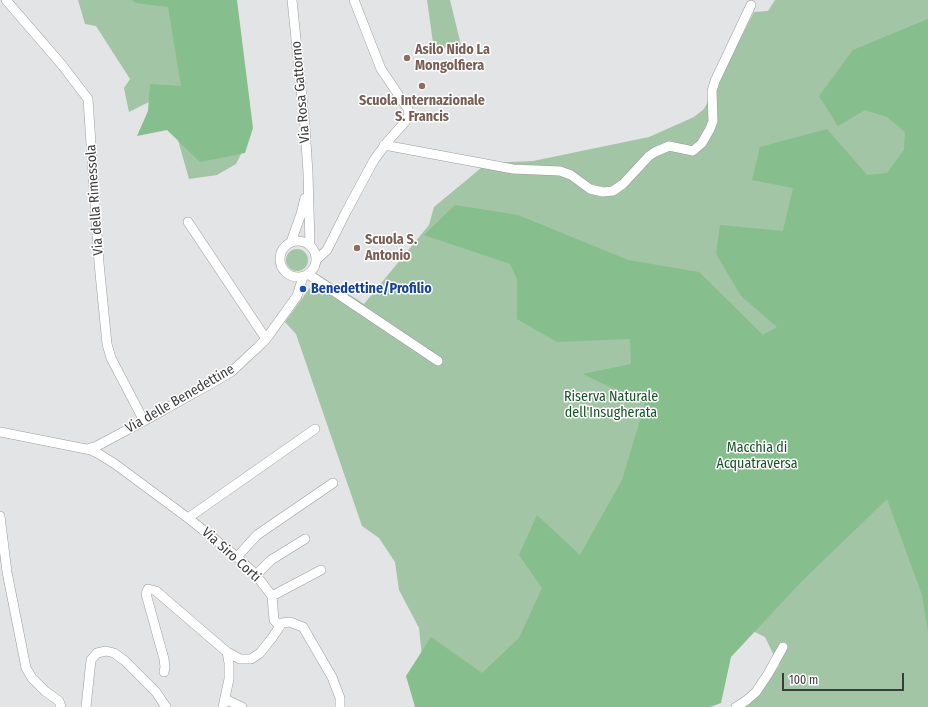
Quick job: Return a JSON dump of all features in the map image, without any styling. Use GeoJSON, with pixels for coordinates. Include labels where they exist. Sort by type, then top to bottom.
{"type":"FeatureCollection","features":[{"type":"Feature","properties":{"kind":"street","name":"Via della Rimessola"},"geometry":{"type":"LineString","coordinates":[[6,0],[57,59],[88,99],[99,262],[107,344],[111,358],[144,421]]}},
{"type":"Feature","properties":{"kind":"street","name":"Via Rosa Gattorno"},"geometry":{"type":"LineString","coordinates":[[292,0],[305,127],[310,245]]}},
{"type":"Feature","properties":{"kind":"street"},"geometry":{"type":"LineString","coordinates":[[316,260],[314,251],[310,245],[299,241],[291,242],[282,250],[279,256],[280,266],[283,271],[290,276],[296,278],[305,276],[313,269],[316,260],[327,250],[356,191],[384,145],[407,120],[409,115],[409,112],[381,69],[354,0]]}},
{"type":"Feature","properties":{"kind":"street"},"geometry":{"type":"LineString","coordinates":[[384,145],[513,169],[560,171],[568,173],[590,189],[603,192],[612,191],[623,184],[649,156],[655,152],[669,146],[693,151],[704,139],[713,121],[712,91],[715,81],[752,5]]}},
{"type":"Feature","properties":{"kind":"street","name":"Via Rosa Gattorno"},"geometry":{"type":"LineString","coordinates":[[291,242],[301,214],[308,184]]}},
{"type":"Feature","properties":{"kind":"street"},"geometry":{"type":"LineString","coordinates":[[188,222],[266,339]]}},
{"type":"Feature","properties":{"kind":"street","name":"Via delle Benedettine"},"geometry":{"type":"LineString","coordinates":[[85,449],[97,446],[223,378],[248,357],[266,339],[297,296],[305,276]]}},
{"type":"Feature","properties":{"kind":"street"},"geometry":{"type":"LineString","coordinates":[[305,276],[438,361]]}},
{"type":"Feature","properties":{"kind":"street"},"geometry":{"type":"LineString","coordinates":[[188,518],[315,429]]}},
{"type":"Feature","properties":{"kind":"street","name":"Via Siro Corti"},"geometry":{"type":"LineString","coordinates":[[0,432],[85,449],[95,452],[115,464],[188,518],[237,557],[256,575],[272,596],[274,620],[280,626]]}},
{"type":"Feature","properties":{"kind":"street"},"geometry":{"type":"LineString","coordinates":[[237,557],[258,534],[334,483]]}},
{"type":"Feature","properties":{"kind":"street"},"geometry":{"type":"LineString","coordinates":[[0,516],[7,572],[26,668],[28,674],[36,683],[59,701],[61,707]]}},
{"type":"Feature","properties":{"kind":"street"},"geometry":{"type":"LineString","coordinates":[[256,575],[271,560],[305,539]]}},
{"type":"Feature","properties":{"kind":"street"},"geometry":{"type":"LineString","coordinates":[[272,596],[321,570]]}},
{"type":"Feature","properties":{"kind":"street"},"geometry":{"type":"LineString","coordinates":[[164,672],[164,659],[146,594],[146,590],[148,589],[154,590],[159,594],[226,652],[240,659],[251,659],[264,649],[280,626],[285,622],[290,622],[303,627],[332,677],[340,698],[340,707]]}},
{"type":"Feature","properties":{"kind":"street"},"geometry":{"type":"LineString","coordinates":[[736,707],[756,692],[783,648]]}},
{"type":"Feature","properties":{"kind":"street"},"geometry":{"type":"LineString","coordinates":[[86,707],[91,660],[97,654],[106,651],[114,653],[125,661],[156,692],[166,707]]}},
{"type":"Feature","properties":{"kind":"street"},"geometry":{"type":"LineString","coordinates":[[226,652],[230,675],[224,703],[242,707]]}},
{"type":"Feature","properties":{"kind":"green space"},"geometry":{"type":"Polygon","coordinates":[[[78,0],[226,0],[243,150],[236,164],[217,175],[189,179],[165,94],[129,112],[124,88],[130,79],[96,26],[85,24],[78,0]]]}},
{"type":"Feature","properties":{"kind":"green space"},"geometry":{"type":"Polygon","coordinates":[[[132,0],[237,0],[253,128],[245,153],[200,162],[167,130],[137,136],[148,111],[150,84],[181,86],[168,7],[136,3],[132,0]]]}},
{"type":"Feature","properties":{"kind":"green space"},"geometry":{"type":"Polygon","coordinates":[[[427,0],[450,0],[461,45],[434,50],[427,0]]]}},
{"type":"Feature","properties":{"kind":"green space","name":"Riserva Naturale dell'Insugherata"},"geometry":{"type":"Polygon","coordinates":[[[775,0],[928,0],[928,707],[740,707],[754,699],[779,666],[765,637],[738,624],[427,705],[419,628],[399,590],[395,562],[379,538],[362,526],[296,334],[285,322],[319,275],[364,304],[429,225],[434,207],[487,163],[533,161],[649,137],[694,117],[704,109],[754,12],[768,11],[775,0]]]}},
{"type":"Feature","properties":{"kind":"green space","name":"Macchia di Acquatraversa"},"geometry":{"type":"Polygon","coordinates":[[[928,19],[928,632],[922,595],[887,499],[802,581],[731,657],[721,703],[710,707],[415,707],[406,676],[431,637],[482,673],[519,638],[542,588],[519,555],[537,515],[580,555],[622,480],[645,404],[583,374],[631,364],[630,339],[557,342],[517,319],[517,279],[510,264],[424,235],[455,205],[518,215],[628,260],[699,272],[763,335],[777,327],[741,296],[716,254],[720,225],[783,231],[793,188],[752,180],[760,147],[827,129],[867,175],[887,173],[904,150],[905,132],[887,117],[865,110],[838,126],[819,96],[853,50],[928,19]]]}},
{"type":"Feature","properties":{"kind":"green space"},"geometry":{"type":"Polygon","coordinates":[[[297,249],[305,252],[308,260],[305,268],[297,271],[289,268],[286,260],[289,252],[297,249]]]}},
{"type":"Feature","properties":{"kind":"place","name":"Asilo Nido La Mongolfiera"},"geometry":{"type":"Point","coordinates":[407,58]}},
{"type":"Feature","properties":{"kind":"place","name":"Scuola Internazionale S. Francis"},"geometry":{"type":"Point","coordinates":[422,86]}},
{"type":"Feature","properties":{"kind":"place","name":"Scuola S. Antonio"},"geometry":{"type":"Point","coordinates":[357,248]}},
{"type":"Feature","properties":{"kind":"place","name":"Benedettine/Profilio"},"geometry":{"type":"Point","coordinates":[303,289]}}]}
